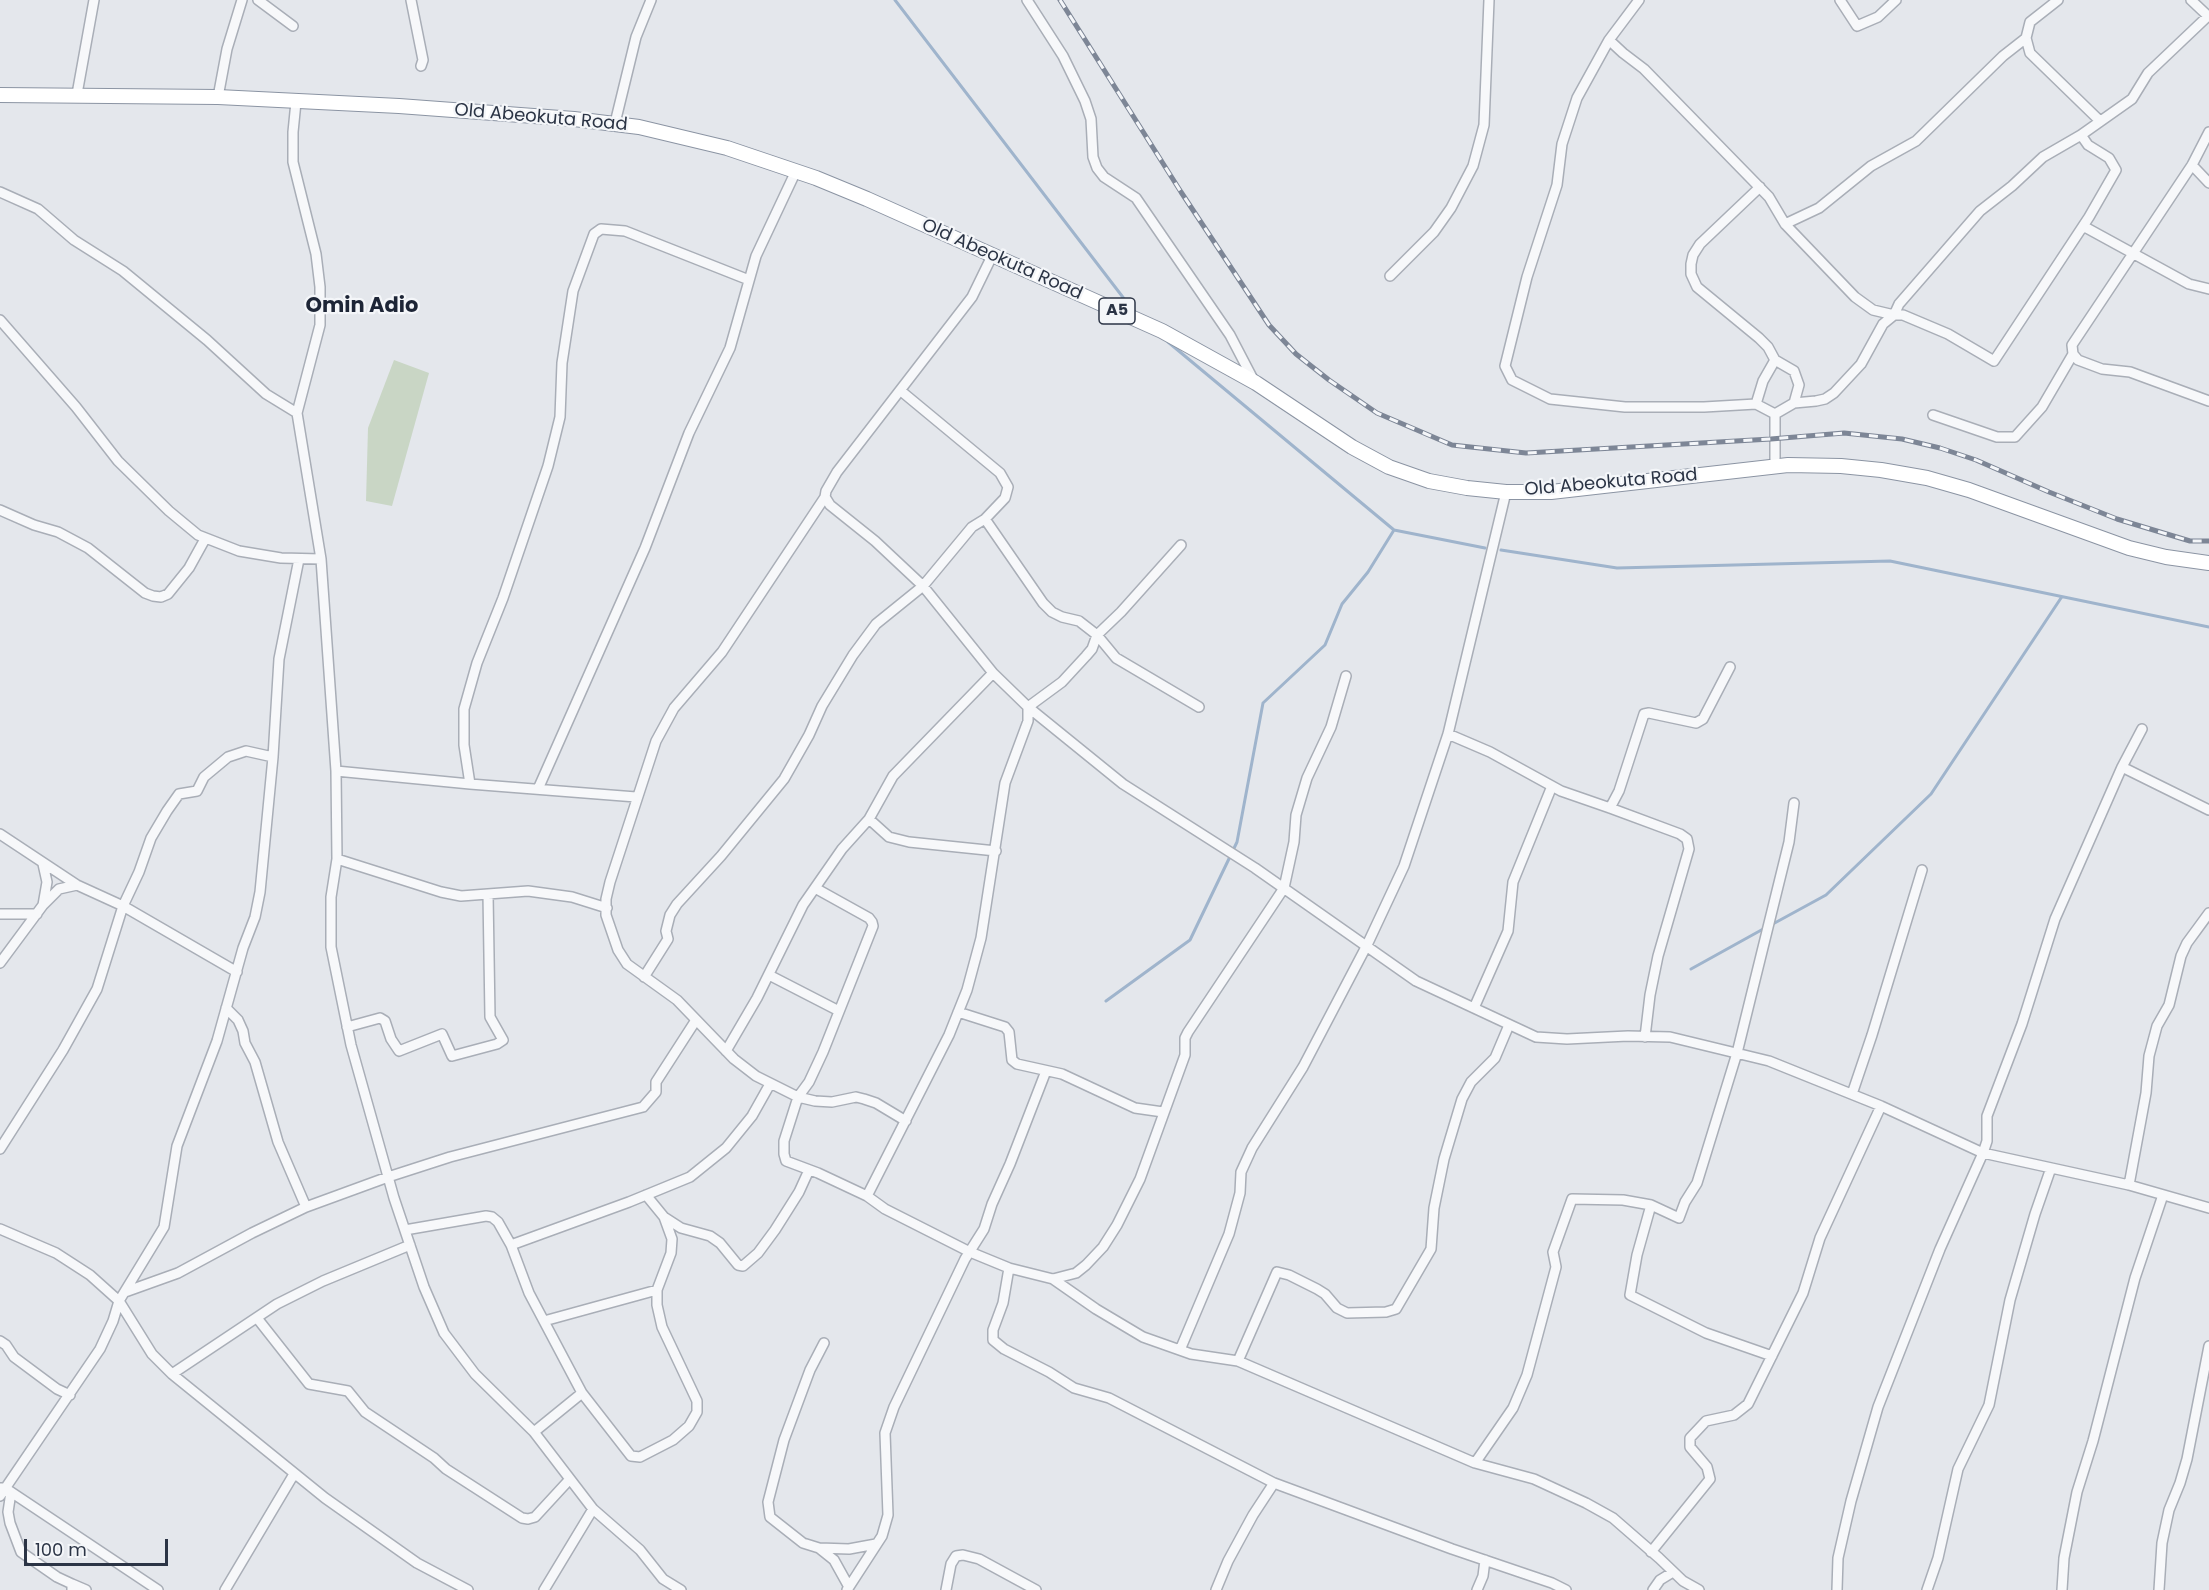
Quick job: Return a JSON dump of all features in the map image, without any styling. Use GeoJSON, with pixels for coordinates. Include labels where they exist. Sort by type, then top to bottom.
{"type":"FeatureCollection","features":[{"type":"Feature","properties":{"kind":"highway","name":"Old Abeokuta Road"},"geometry":{"type":"LineString","coordinates":[[0,95],[218,97],[399,106],[615,123],[639,127],[727,147],[796,171],[867,199],[1162,331],[1256,383],[1352,447],[1389,467],[1430,481],[1506,492],[1551,492],[1775,466],[1841,466],[1881,470],[1927,478],[1969,490],[2128,548],[2166,558],[2209,563]]}},
{"type":"Feature","properties":{"kind":"street"},"geometry":{"type":"LineString","coordinates":[[78,94],[94,0]]}},
{"type":"Feature","properties":{"kind":"street"},"geometry":{"type":"LineString","coordinates":[[218,97],[228,49],[242,0]]}},
{"type":"Feature","properties":{"kind":"street"},"geometry":{"type":"LineString","coordinates":[[258,0],[293,26]]}},
{"type":"Feature","properties":{"kind":"street"},"geometry":{"type":"LineString","coordinates":[[411,0],[423,60],[422,66]]}},
{"type":"Feature","properties":{"kind":"street"},"geometry":{"type":"LineString","coordinates":[[615,123],[636,36],[651,0]]}},
{"type":"Feature","properties":{"kind":"street"},"geometry":{"type":"LineString","coordinates":[[1027,0],[1058,46],[1085,101],[1091,119],[1093,157],[1097,168],[1104,177],[1136,198],[1230,335],[1256,383]]}},
{"type":"Feature","properties":{"kind":"street"},"geometry":{"type":"LineString","coordinates":[[1390,276],[1434,232],[1451,208],[1473,166],[1484,125],[1489,0]]}},
{"type":"Feature","properties":{"kind":"street"},"geometry":{"type":"LineString","coordinates":[[1639,0],[1609,40],[1577,98],[1562,144],[1557,185],[1527,277],[1505,366],[1512,380],[1550,399],[1625,407],[1704,407],[1756,404],[1775,414]]}},
{"type":"Feature","properties":{"kind":"street"},"geometry":{"type":"LineString","coordinates":[[1840,0],[1857,26],[1878,17],[1896,0]]}},
{"type":"Feature","properties":{"kind":"street"},"geometry":{"type":"LineString","coordinates":[[2058,0],[2030,22],[2026,38],[2030,53],[2100,121]]}},
{"type":"Feature","properties":{"kind":"street"},"geometry":{"type":"LineString","coordinates":[[1775,414],[1794,403],[1816,401],[1830,396],[1861,364],[1883,324],[1894,315],[1899,304],[1980,211],[2012,186],[2043,157],[2081,135],[2132,99],[2148,73],[2209,16],[2191,0]]}},
{"type":"Feature","properties":{"kind":"street"},"geometry":{"type":"LineString","coordinates":[[1785,224],[1819,208],[1871,166],[1916,141],[2003,56],[2026,38]]}},
{"type":"Feature","properties":{"kind":"street"},"geometry":{"type":"LineString","coordinates":[[1609,40],[1644,69],[1769,196],[1785,224],[1855,297],[1873,310],[1903,315],[1948,334],[1994,361],[2083,226],[2116,170],[2109,158],[2088,145],[2081,135]]}},
{"type":"Feature","properties":{"kind":"street"},"geometry":{"type":"LineString","coordinates":[[296,102],[293,162],[316,254],[320,306],[320,325],[315,349],[304,379],[297,413],[321,559],[336,771],[337,859],[331,897],[331,947],[347,1027],[388,1177],[424,1287],[444,1333],[475,1374],[534,1432],[593,1509],[640,1550],[663,1579],[681,1590]]}},
{"type":"Feature","properties":{"kind":"street"},"geometry":{"type":"LineString","coordinates":[[2209,132],[2192,165],[2072,345],[2073,354],[2078,360],[2102,369],[2130,372],[2209,401]]}},
{"type":"Feature","properties":{"kind":"street"},"geometry":{"type":"LineString","coordinates":[[2192,165],[2209,183]]}},
{"type":"Feature","properties":{"kind":"street"},"geometry":{"type":"LineString","coordinates":[[538,789],[645,548],[689,433],[730,348],[756,256],[796,171]]}},
{"type":"Feature","properties":{"kind":"street"},"geometry":{"type":"LineString","coordinates":[[1760,188],[1700,244],[1693,255],[1691,274],[1697,287],[1759,338],[1768,347],[1774,360],[1788,366],[1798,378],[1799,390],[1794,403]]}},
{"type":"Feature","properties":{"kind":"street"},"geometry":{"type":"LineString","coordinates":[[0,192],[38,209],[74,240],[123,271],[207,340],[266,394],[297,413]]}},
{"type":"Feature","properties":{"kind":"street"},"geometry":{"type":"LineString","coordinates":[[2083,226],[2189,284],[2209,289]]}},
{"type":"Feature","properties":{"kind":"street"},"geometry":{"type":"LineString","coordinates":[[470,784],[464,745],[464,709],[477,663],[503,598],[548,466],[560,417],[562,363],[573,291],[594,234],[601,229],[625,231],[749,280]]}},
{"type":"Feature","properties":{"kind":"street"},"geometry":{"type":"LineString","coordinates":[[906,1121],[876,1103],[856,1096],[832,1102],[815,1101],[798,1097],[770,1084],[734,1059],[677,1000],[627,964],[618,950],[606,915],[610,882],[636,797],[656,741],[674,708],[722,652],[825,497],[837,472],[972,297],[992,256]]}},
{"type":"Feature","properties":{"kind":"street"},"geometry":{"type":"LineString","coordinates":[[0,320],[76,407],[118,461],[169,511],[198,535],[240,551],[281,558],[321,559]]}},
{"type":"Feature","properties":{"kind":"street"},"geometry":{"type":"LineString","coordinates":[[1933,415],[1997,437],[2015,437],[2042,407],[2073,354]]}},
{"type":"Feature","properties":{"kind":"street"},"geometry":{"type":"LineString","coordinates":[[1756,404],[1763,381],[1774,360]]}},
{"type":"Feature","properties":{"kind":"street"},"geometry":{"type":"LineString","coordinates":[[644,977],[668,939],[666,931],[670,915],[676,904],[721,856],[784,779],[809,735],[822,706],[876,624],[923,586],[972,527],[985,519],[1005,498],[1008,487],[1006,481],[985,459],[901,390]]}},
{"type":"Feature","properties":{"kind":"street"},"geometry":{"type":"LineString","coordinates":[[1775,414],[1775,466]]}},
{"type":"Feature","properties":{"kind":"street"},"geometry":{"type":"LineString","coordinates":[[1180,1350],[1229,1234],[1240,1193],[1242,1172],[1252,1148],[1303,1067],[1367,945],[1404,866],[1448,734],[1506,492]]}},
{"type":"Feature","properties":{"kind":"street"},"geometry":{"type":"LineString","coordinates":[[825,497],[830,505],[875,541],[923,586],[993,673],[1028,707],[1123,784],[1284,888],[1416,981],[1536,1037],[1567,1039],[1670,1037],[1769,1061],[1881,1106],[1983,1153],[2129,1185],[2209,1208]]}},
{"type":"Feature","properties":{"kind":"street"},"geometry":{"type":"LineString","coordinates":[[0,510],[34,525],[58,532],[88,548],[153,596],[161,597],[168,594],[189,568],[205,538]]}},
{"type":"Feature","properties":{"kind":"street"},"geometry":{"type":"LineString","coordinates":[[985,519],[1052,612],[1079,621],[1097,635],[1116,658],[1199,707]]}},
{"type":"Feature","properties":{"kind":"street"},"geometry":{"type":"LineString","coordinates":[[1028,707],[1062,682],[1092,650],[1097,635],[1122,612],[1181,545]]}},
{"type":"Feature","properties":{"kind":"street"},"geometry":{"type":"LineString","coordinates":[[86,1590],[72,1587],[21,1552],[10,1523],[4,1491],[100,1349],[119,1301],[164,1227],[177,1146],[217,1041],[243,948],[255,917],[260,892],[273,757],[279,659],[299,559]]}},
{"type":"Feature","properties":{"kind":"street"},"geometry":{"type":"LineString","coordinates":[[1610,808],[1619,791],[1644,714],[1649,713],[1690,723],[1703,719],[1730,667]]}},
{"type":"Feature","properties":{"kind":"street"},"geometry":{"type":"LineString","coordinates":[[726,1051],[769,975],[803,905],[842,849],[869,819],[893,776],[993,673]]}},
{"type":"Feature","properties":{"kind":"street"},"geometry":{"type":"LineString","coordinates":[[1053,1279],[1077,1273],[1103,1247],[1135,1192],[1185,1055],[1185,1038],[1188,1032],[1284,888],[1294,842],[1296,815],[1307,778],[1332,727],[1346,676]]}},
{"type":"Feature","properties":{"kind":"street"},"geometry":{"type":"LineString","coordinates":[[867,1196],[949,1035],[967,990],[981,938],[1005,783],[1028,721],[1028,707]]}},
{"type":"Feature","properties":{"kind":"street"},"geometry":{"type":"LineString","coordinates":[[1837,1590],[1838,1558],[1851,1501],[1878,1407],[1936,1259],[1983,1153],[1987,1141],[1987,1116],[2022,1024],[2055,919],[2122,767],[2142,729]]}},
{"type":"Feature","properties":{"kind":"street"},"geometry":{"type":"LineString","coordinates":[[1448,734],[1490,752],[1560,791],[1680,834],[1687,839],[1689,849],[1658,956],[1645,1037]]}},
{"type":"Feature","properties":{"kind":"street"},"geometry":{"type":"LineString","coordinates":[[0,1149],[63,1050],[97,989],[123,906],[139,872],[151,838],[179,794],[197,791],[204,777],[228,757],[246,751],[273,757]]}},
{"type":"Feature","properties":{"kind":"street"},"geometry":{"type":"LineString","coordinates":[[2122,767],[2209,810]]}},
{"type":"Feature","properties":{"kind":"street"},"geometry":{"type":"LineString","coordinates":[[336,771],[636,797]]}},
{"type":"Feature","properties":{"kind":"street"},"geometry":{"type":"LineString","coordinates":[[1474,1008],[1508,931],[1514,882],[1552,786]]}},
{"type":"Feature","properties":{"kind":"street"},"geometry":{"type":"LineString","coordinates":[[1475,1463],[1513,1408],[1527,1375],[1556,1267],[1553,1252],[1572,1199],[1623,1200],[1652,1205],[1679,1218],[1697,1183],[1737,1053],[1789,842],[1794,803]]}},
{"type":"Feature","properties":{"kind":"street"},"geometry":{"type":"LineString","coordinates":[[869,819],[889,837],[909,842],[996,851]]}},
{"type":"Feature","properties":{"kind":"street"},"geometry":{"type":"LineString","coordinates":[[0,834],[77,885],[123,906],[237,972]]}},
{"type":"Feature","properties":{"kind":"street"},"geometry":{"type":"LineString","coordinates":[[337,859],[441,892],[461,896],[528,891],[572,897],[607,908]]}},
{"type":"Feature","properties":{"kind":"street"},"geometry":{"type":"LineString","coordinates":[[40,910],[47,882],[43,864]]}},
{"type":"Feature","properties":{"kind":"street"},"geometry":{"type":"LineString","coordinates":[[1852,1094],[1876,1024],[1922,870]]}},
{"type":"Feature","properties":{"kind":"street"},"geometry":{"type":"LineString","coordinates":[[0,963],[40,910],[59,890],[77,885]]}},
{"type":"Feature","properties":{"kind":"street"},"geometry":{"type":"LineString","coordinates":[[815,888],[872,922],[873,927],[809,1082],[798,1097],[784,1141],[786,1161],[867,1196],[885,1209],[970,1252],[1009,1268],[1053,1279],[1096,1310],[1143,1336],[1191,1354],[1238,1361],[1475,1463],[1534,1479],[1586,1503],[1613,1518],[1683,1581],[1700,1590]]}},
{"type":"Feature","properties":{"kind":"street"},"geometry":{"type":"LineString","coordinates":[[347,1027],[380,1018],[385,1022],[391,1039],[399,1051],[442,1034],[452,1056],[497,1044],[503,1040],[490,1017],[488,894]]}},
{"type":"Feature","properties":{"kind":"street"},"geometry":{"type":"LineString","coordinates":[[0,914],[40,910]]}},
{"type":"Feature","properties":{"kind":"street"},"geometry":{"type":"LineString","coordinates":[[2129,1185],[2146,1094],[2149,1056],[2157,1026],[2169,1005],[2181,956],[2187,943],[2209,913]]}},
{"type":"Feature","properties":{"kind":"street"},"geometry":{"type":"LineString","coordinates":[[769,975],[839,1011]]}},
{"type":"Feature","properties":{"kind":"street"},"geometry":{"type":"LineString","coordinates":[[226,1008],[238,1020],[243,1031],[245,1043],[255,1062],[278,1142],[306,1207]]}},
{"type":"Feature","properties":{"kind":"street"},"geometry":{"type":"LineString","coordinates":[[958,1012],[1005,1027],[1009,1032],[1012,1060],[1017,1064],[1062,1074],[1129,1106],[1163,1112]]}},
{"type":"Feature","properties":{"kind":"street"},"geometry":{"type":"LineString","coordinates":[[125,1292],[178,1274],[252,1233],[306,1207],[388,1177],[450,1157],[643,1107],[656,1092],[656,1082],[696,1020]]}},
{"type":"Feature","properties":{"kind":"street"},"geometry":{"type":"LineString","coordinates":[[1238,1361],[1277,1272],[1290,1275],[1317,1289],[1325,1294],[1337,1308],[1347,1313],[1386,1312],[1396,1309],[1431,1250],[1434,1208],[1444,1159],[1462,1099],[1472,1082],[1495,1058],[1509,1025]]}},
{"type":"Feature","properties":{"kind":"street"},"geometry":{"type":"LineString","coordinates":[[848,1588],[882,1536],[888,1515],[885,1433],[894,1407],[970,1252],[984,1229],[1046,1071]]}},
{"type":"Feature","properties":{"kind":"street"},"geometry":{"type":"LineString","coordinates":[[511,1245],[690,1177],[726,1148],[752,1116],[770,1084]]}},
{"type":"Feature","properties":{"kind":"street"},"geometry":{"type":"LineString","coordinates":[[1651,1552],[1710,1479],[1707,1467],[1690,1447],[1690,1437],[1706,1421],[1734,1415],[1748,1404],[1803,1293],[1820,1238],[1881,1106]]}},
{"type":"Feature","properties":{"kind":"street"},"geometry":{"type":"LineString","coordinates":[[1927,1590],[1938,1558],[1958,1469],[1991,1397],[2010,1300],[2051,1168]]}},
{"type":"Feature","properties":{"kind":"street"},"geometry":{"type":"LineString","coordinates":[[646,1195],[664,1217],[681,1228],[710,1236],[720,1243],[738,1265],[743,1266],[758,1253],[775,1230],[799,1192],[809,1170]]}},
{"type":"Feature","properties":{"kind":"street"},"geometry":{"type":"LineString","coordinates":[[2062,1590],[2064,1557],[2077,1492],[2093,1441],[2135,1278],[2163,1195]]}},
{"type":"Feature","properties":{"kind":"street"},"geometry":{"type":"LineString","coordinates":[[1652,1205],[1637,1255],[1630,1295],[1706,1334],[1772,1356]]}},
{"type":"Feature","properties":{"kind":"street"},"geometry":{"type":"LineString","coordinates":[[405,1230],[488,1216],[498,1222],[511,1245],[529,1293],[582,1393],[631,1456],[635,1458],[674,1440],[689,1426],[697,1412],[697,1401],[662,1327],[657,1305],[657,1290],[671,1253],[672,1239],[664,1217]]}},
{"type":"Feature","properties":{"kind":"street"},"geometry":{"type":"LineString","coordinates":[[0,1229],[56,1253],[73,1264],[119,1301],[152,1354],[172,1374],[294,1474],[417,1563],[468,1590]]}},
{"type":"Feature","properties":{"kind":"street"},"geometry":{"type":"LineString","coordinates":[[172,1374],[277,1304],[323,1281],[410,1245]]}},
{"type":"Feature","properties":{"kind":"street"},"geometry":{"type":"LineString","coordinates":[[1009,1268],[1003,1303],[993,1330],[993,1340],[999,1345],[1074,1388],[1109,1398],[1274,1483],[1566,1590]]}},
{"type":"Feature","properties":{"kind":"street"},"geometry":{"type":"LineString","coordinates":[[544,1321],[657,1290]]}},
{"type":"Feature","properties":{"kind":"street"},"geometry":{"type":"LineString","coordinates":[[257,1318],[309,1384],[348,1391],[365,1412],[434,1458],[446,1469],[522,1518],[535,1517],[570,1479]]}},
{"type":"Feature","properties":{"kind":"street"},"geometry":{"type":"LineString","coordinates":[[0,1341],[6,1345],[14,1357],[57,1389],[70,1395]]}},
{"type":"Feature","properties":{"kind":"street"},"geometry":{"type":"LineString","coordinates":[[824,1342],[810,1370],[784,1440],[768,1502],[770,1516],[803,1543],[819,1548],[849,1549],[876,1544]]}},
{"type":"Feature","properties":{"kind":"street"},"geometry":{"type":"LineString","coordinates":[[2159,1590],[2162,1543],[2169,1510],[2187,1458],[2209,1346]]}},
{"type":"Feature","properties":{"kind":"street"},"geometry":{"type":"LineString","coordinates":[[534,1432],[582,1393]]}},
{"type":"Feature","properties":{"kind":"street"},"geometry":{"type":"LineString","coordinates":[[225,1590],[294,1474]]}},
{"type":"Feature","properties":{"kind":"street"},"geometry":{"type":"LineString","coordinates":[[1216,1590],[1228,1561],[1253,1515],[1274,1483]]}},
{"type":"Feature","properties":{"kind":"street"},"geometry":{"type":"LineString","coordinates":[[4,1491],[158,1590]]}},
{"type":"Feature","properties":{"kind":"street"},"geometry":{"type":"LineString","coordinates":[[544,1590],[593,1509]]}},
{"type":"Feature","properties":{"kind":"street"},"geometry":{"type":"LineString","coordinates":[[819,1548],[834,1560],[848,1588]]}},
{"type":"Feature","properties":{"kind":"street"},"geometry":{"type":"LineString","coordinates":[[946,1590],[951,1564],[956,1557],[963,1555],[980,1558],[1036,1590]]}},
{"type":"Feature","properties":{"kind":"street"},"geometry":{"type":"LineString","coordinates":[[1477,1590],[1483,1576],[1485,1560]]}},
{"type":"Feature","properties":{"kind":"street"},"geometry":{"type":"LineString","coordinates":[[1653,1590],[1660,1580],[1673,1572]]}},
{"type":"Feature","properties":{"kind":"green space"},"geometry":{"type":"Polygon","coordinates":[[[394,360],[429,373],[392,506],[366,501],[368,428],[394,360]]]}},
{"type":"Feature","properties":{"kind":"waterway"},"geometry":{"type":"LineString","coordinates":[[895,0],[1135,313]]}},
{"type":"Feature","properties":{"kind":"waterway"},"geometry":{"type":"LineString","coordinates":[[1168,342],[1394,530],[1485,548]]}},
{"type":"Feature","properties":{"kind":"waterway"},"geometry":{"type":"LineString","coordinates":[[1106,1001],[1190,940],[1237,842],[1263,703],[1325,645],[1342,604],[1368,572],[1394,530]]}},
{"type":"Feature","properties":{"kind":"waterway"},"geometry":{"type":"LineString","coordinates":[[1501,550],[1617,568],[1890,561],[2209,627]]}},
{"type":"Feature","properties":{"kind":"waterway"},"geometry":{"type":"LineString","coordinates":[[1771,925],[1826,895],[1931,794],[2061,598]]}},
{"type":"Feature","properties":{"kind":"waterway"},"geometry":{"type":"LineString","coordinates":[[1691,969],[1765,928]]}},
{"type":"Feature","properties":{"kind":"railway"},"geometry":{"type":"LineString","coordinates":[[1060,0],[1181,192],[1269,325],[1296,354],[1377,413],[1452,445],[1526,453],[1844,433],[1902,439],[1976,460],[2117,519],[2190,541],[2209,541]]}},
{"type":"Feature","properties":{"kind":"district","name":"Omin Adio"},"geometry":{"type":"Point","coordinates":[362,307]}}]}
